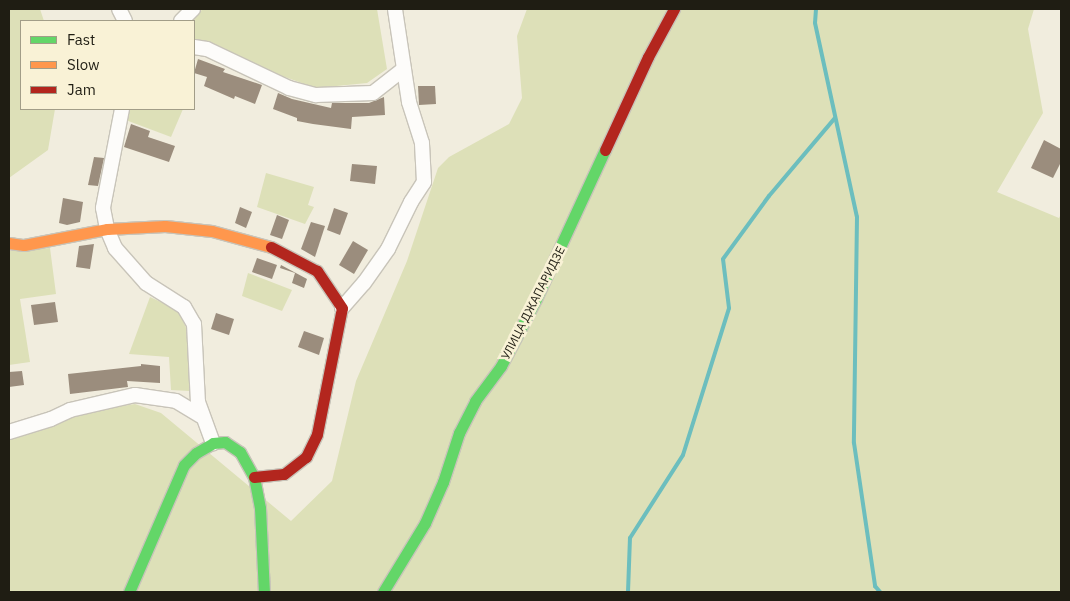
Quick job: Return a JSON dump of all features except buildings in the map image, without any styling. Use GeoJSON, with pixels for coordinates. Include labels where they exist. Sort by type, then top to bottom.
{"type":"FeatureCollection","features":[{"type":"Feature","properties":{"kind":"street"},"geometry":{"type":"LineString","coordinates":[[181,20],[193,9]]}},
{"type":"Feature","properties":{"kind":"street"},"geometry":{"type":"LineString","coordinates":[[254,476],[284,474],[306,457],[317,434],[342,308],[364,284],[388,249],[411,202],[424,182],[422,143],[408,102],[395,9]]}},
{"type":"Feature","properties":{"kind":"street","name":"УЛИЦА ДЖАПАРИДЗЕ"},"geometry":{"type":"LineString","coordinates":[[383,592],[424,523],[443,482],[459,433],[475,401],[501,366],[536,299],[648,56],[674,9]]}},
{"type":"Feature","properties":{"kind":"street"},"geometry":{"type":"LineString","coordinates":[[195,48],[207,49],[289,88],[316,95],[373,94],[404,69]]}},
{"type":"Feature","properties":{"kind":"street"},"geometry":{"type":"LineString","coordinates":[[122,110],[103,208],[107,229],[115,248],[146,283],[184,307],[194,324],[198,402],[201,416],[213,443]]}},
{"type":"Feature","properties":{"kind":"street"},"geometry":{"type":"LineString","coordinates":[[9,243],[24,245],[107,229],[165,226],[212,230],[273,248],[317,271],[342,308]]}},
{"type":"Feature","properties":{"kind":"street"},"geometry":{"type":"LineString","coordinates":[[9,432],[51,420],[70,410],[135,395],[176,401],[201,416]]}},
{"type":"Feature","properties":{"kind":"street"},"geometry":{"type":"LineString","coordinates":[[129,592],[184,464],[196,453],[213,443],[225,442],[240,452],[254,476],[260,508],[264,592]]}},
{"type":"Feature","properties":{"kind":"green space"},"geometry":{"type":"Polygon","coordinates":[[[9,9],[40,9],[44,20],[20,20],[20,110],[55,110],[48,150],[9,178],[9,9]]]}},
{"type":"Feature","properties":{"kind":"green space"},"geometry":{"type":"Polygon","coordinates":[[[203,9],[377,9],[387,69],[367,83],[316,88],[282,76],[209,42],[195,40],[195,20],[190,20],[203,9]]]}},
{"type":"Feature","properties":{"kind":"green space"},"geometry":{"type":"Polygon","coordinates":[[[527,9],[1034,9],[1028,29],[1043,113],[997,192],[1059,218],[1061,214],[1061,592],[9,592],[9,434],[45,418],[135,404],[161,413],[291,521],[332,481],[356,381],[407,261],[438,168],[449,157],[509,124],[522,98],[517,36],[527,9]]]}},
{"type":"Feature","properties":{"kind":"green space"},"geometry":{"type":"Polygon","coordinates":[[[126,110],[183,110],[171,137],[123,119],[126,110]]]}},
{"type":"Feature","properties":{"kind":"green space"},"geometry":{"type":"Polygon","coordinates":[[[266,173],[314,187],[308,205],[314,207],[305,224],[257,207],[266,173]]]}},
{"type":"Feature","properties":{"kind":"green space"},"geometry":{"type":"Polygon","coordinates":[[[50,248],[56,294],[20,299],[30,362],[9,365],[9,251],[50,248]]]}},
{"type":"Feature","properties":{"kind":"green space"},"geometry":{"type":"Polygon","coordinates":[[[248,273],[292,290],[282,311],[242,296],[248,273]]]}},
{"type":"Feature","properties":{"kind":"green space"},"geometry":{"type":"Polygon","coordinates":[[[150,297],[178,310],[188,332],[190,391],[171,390],[169,357],[129,354],[150,297]]]}},
{"type":"Feature","properties":{"kind":"waterway"},"geometry":{"type":"LineString","coordinates":[[816,9],[815,23],[857,217],[854,443],[875,586],[880,592]]}},
{"type":"Feature","properties":{"kind":"waterway"},"geometry":{"type":"LineString","coordinates":[[628,592],[630,538],[683,455],[729,308],[723,259],[769,196],[835,118]]}},
{"type":"Feature","properties":{"kind":"traffic: fast"},"geometry":{"type":"LineString","coordinates":[[383,592],[425,523],[443,482],[459,433],[475,401],[501,366],[536,299],[605,150]]}},
{"type":"Feature","properties":{"kind":"traffic: fast"},"geometry":{"type":"LineString","coordinates":[[129,592],[184,465],[196,453],[213,443],[225,442],[240,452],[254,477],[260,508],[264,592]]}},
{"type":"Feature","properties":{"kind":"traffic: slow"},"geometry":{"type":"LineString","coordinates":[[9,243],[24,245],[107,229],[165,226],[212,231],[271,247]]}},
{"type":"Feature","properties":{"kind":"traffic: jam"},"geometry":{"type":"LineString","coordinates":[[605,150],[648,57],[674,9]]}},
{"type":"Feature","properties":{"kind":"traffic: jam"},"geometry":{"type":"LineString","coordinates":[[254,477],[284,474],[306,457],[317,434],[342,308],[317,271],[271,247]]}}]}
